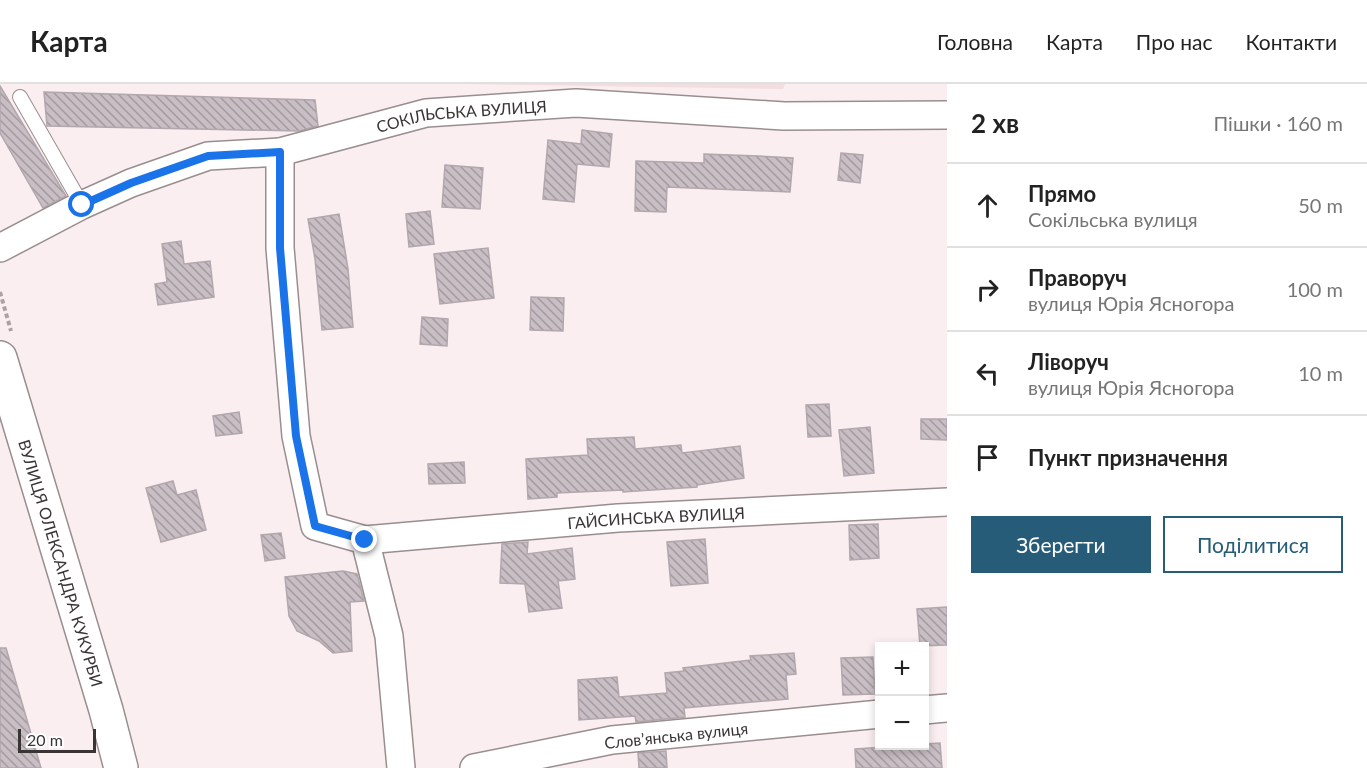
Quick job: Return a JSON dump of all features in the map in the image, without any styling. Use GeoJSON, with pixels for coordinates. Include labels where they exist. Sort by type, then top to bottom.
{"type":"FeatureCollection","features":[{"type":"Feature","properties":{"kind":"street","name":"СОКІЛЬСЬКА ВУЛИЦЯ"},"geometry":{"type":"LineString","coordinates":[[0,248],[82,205],[131,183],[208,156],[280,152],[426,113],[576,103],[784,116],[947,115]]}},
{"type":"Feature","properties":{"kind":"street"},"geometry":{"type":"LineString","coordinates":[[280,152],[280,248],[296,436],[315,526],[365,540],[389,636],[401,768]]}},
{"type":"Feature","properties":{"kind":"street","name":"ВУЛИЦЯ ОЛЕКСАНДРА КУКУРБИ"},"geometry":{"type":"LineString","coordinates":[[0,358],[106,710],[121,768]]}},
{"type":"Feature","properties":{"kind":"street","name":"ГАЙСИНСЬКА ВУЛИЦЯ"},"geometry":{"type":"LineString","coordinates":[[365,540],[618,518],[947,502]]}},
{"type":"Feature","properties":{"kind":"street"},"geometry":{"type":"LineString","coordinates":[[929,710],[947,708]]}},
{"type":"Feature","properties":{"kind":"street","name":"Словʼянська вулиця"},"geometry":{"type":"LineString","coordinates":[[474,768],[612,740],[875,714]]}},
{"type":"Feature","properties":{"kind":"lane"},"geometry":{"type":"LineString","coordinates":[[20,97],[82,205]]}},
{"type":"Feature","properties":{"kind":"shaded area"},"geometry":{"type":"Polygon","coordinates":[[[465,84],[785,84],[783,89],[465,84]]]}},
{"type":"Feature","properties":{"kind":"building"},"geometry":{"type":"Polygon","coordinates":[[[0,86],[66,196],[43,208],[0,133],[0,86]]]}},
{"type":"Feature","properties":{"kind":"building"},"geometry":{"type":"Polygon","coordinates":[[[44,92],[315,100],[318,126],[299,131],[47,126],[44,92]]]}},
{"type":"Feature","properties":{"kind":"building"},"geometry":{"type":"Polygon","coordinates":[[[582,130],[612,134],[609,167],[577,164],[574,202],[543,199],[548,140],[581,144],[582,130]]]}},
{"type":"Feature","properties":{"kind":"building"},"geometry":{"type":"Polygon","coordinates":[[[841,153],[863,155],[860,183],[838,180],[841,153]]]}},
{"type":"Feature","properties":{"kind":"building"},"geometry":{"type":"Polygon","coordinates":[[[704,154],[793,158],[790,192],[667,187],[666,212],[635,211],[636,161],[704,163],[704,154]]]}},
{"type":"Feature","properties":{"kind":"building"},"geometry":{"type":"Polygon","coordinates":[[[445,165],[483,168],[480,209],[442,207],[445,165]]]}},
{"type":"Feature","properties":{"kind":"building"},"geometry":{"type":"Polygon","coordinates":[[[430,211],[434,244],[409,247],[406,214],[430,211]]]}},
{"type":"Feature","properties":{"kind":"building"},"geometry":{"type":"Polygon","coordinates":[[[339,214],[348,269],[353,327],[322,330],[315,259],[308,219],[339,214]]]}},
{"type":"Feature","properties":{"kind":"building"},"geometry":{"type":"Polygon","coordinates":[[[181,241],[184,264],[210,261],[214,297],[158,305],[155,284],[167,282],[162,244],[181,241]]]}},
{"type":"Feature","properties":{"kind":"building"},"geometry":{"type":"Polygon","coordinates":[[[488,248],[494,298],[440,304],[434,254],[488,248]]]}},
{"type":"Feature","properties":{"kind":"building"},"geometry":{"type":"Polygon","coordinates":[[[531,297],[564,298],[563,331],[530,330],[531,297]]]}},
{"type":"Feature","properties":{"kind":"building"},"geometry":{"type":"Polygon","coordinates":[[[422,317],[448,319],[447,346],[420,344],[422,317]]]}},
{"type":"Feature","properties":{"kind":"building"},"geometry":{"type":"Polygon","coordinates":[[[829,404],[831,436],[808,437],[806,405],[829,404]]]}},
{"type":"Feature","properties":{"kind":"building"},"geometry":{"type":"Polygon","coordinates":[[[239,412],[242,433],[216,436],[213,416],[239,412]]]}},
{"type":"Feature","properties":{"kind":"building"},"geometry":{"type":"Polygon","coordinates":[[[921,419],[947,419],[947,440],[921,439],[921,419]]]}},
{"type":"Feature","properties":{"kind":"building"},"geometry":{"type":"Polygon","coordinates":[[[870,427],[874,473],[844,476],[839,430],[870,427]]]}},
{"type":"Feature","properties":{"kind":"building"},"geometry":{"type":"Polygon","coordinates":[[[634,437],[635,449],[681,445],[682,453],[740,446],[744,478],[697,485],[697,487],[623,492],[623,490],[557,493],[557,497],[528,499],[526,459],[588,455],[587,439],[634,437]]]}},
{"type":"Feature","properties":{"kind":"building"},"geometry":{"type":"Polygon","coordinates":[[[464,462],[465,483],[429,484],[428,464],[464,462]]]}},
{"type":"Feature","properties":{"kind":"building"},"geometry":{"type":"Polygon","coordinates":[[[173,481],[177,495],[196,490],[206,530],[161,542],[146,488],[173,481]]]}},
{"type":"Feature","properties":{"kind":"building"},"geometry":{"type":"Polygon","coordinates":[[[878,524],[879,558],[850,560],[849,525],[878,524]]]}},
{"type":"Feature","properties":{"kind":"building"},"geometry":{"type":"Polygon","coordinates":[[[281,533],[285,558],[265,561],[261,535],[281,533]]]}},
{"type":"Feature","properties":{"kind":"building"},"geometry":{"type":"Polygon","coordinates":[[[705,539],[708,583],[671,586],[667,542],[705,539]]]}},
{"type":"Feature","properties":{"kind":"building"},"geometry":{"type":"Polygon","coordinates":[[[528,542],[527,554],[572,548],[575,579],[558,581],[562,608],[529,612],[525,584],[500,583],[502,544],[528,542]]]}},
{"type":"Feature","properties":{"kind":"building"},"geometry":{"type":"Polygon","coordinates":[[[343,571],[357,574],[364,601],[350,602],[352,651],[333,653],[319,641],[297,631],[289,616],[285,577],[343,571]]]}},
{"type":"Feature","properties":{"kind":"building"},"geometry":{"type":"Polygon","coordinates":[[[947,607],[947,645],[929,646],[929,642],[920,642],[917,609],[947,607]]]}},
{"type":"Feature","properties":{"kind":"building"},"geometry":{"type":"Polygon","coordinates":[[[0,648],[6,648],[41,768],[0,768],[0,648]]]}},
{"type":"Feature","properties":{"kind":"building"},"geometry":{"type":"Polygon","coordinates":[[[794,653],[796,674],[786,675],[788,699],[684,708],[685,717],[636,722],[635,716],[579,720],[578,680],[617,677],[619,697],[667,693],[665,673],[684,671],[683,668],[751,660],[750,656],[794,653]]]}},
{"type":"Feature","properties":{"kind":"building"},"geometry":{"type":"Polygon","coordinates":[[[873,657],[875,694],[843,695],[841,658],[873,657]]]}},
{"type":"Feature","properties":{"kind":"building"},"geometry":{"type":"Polygon","coordinates":[[[940,743],[942,768],[856,768],[855,749],[929,750],[929,744],[940,743]]]}},
{"type":"Feature","properties":{"kind":"building"},"geometry":{"type":"Polygon","coordinates":[[[666,751],[667,768],[639,768],[638,753],[666,751]]]}},
{"type":"Feature","properties":{"kind":"route"},"geometry":{"type":"LineString","coordinates":[[82,205],[131,183],[208,156],[280,152],[280,248],[296,436],[315,526],[365,540]]}}]}
